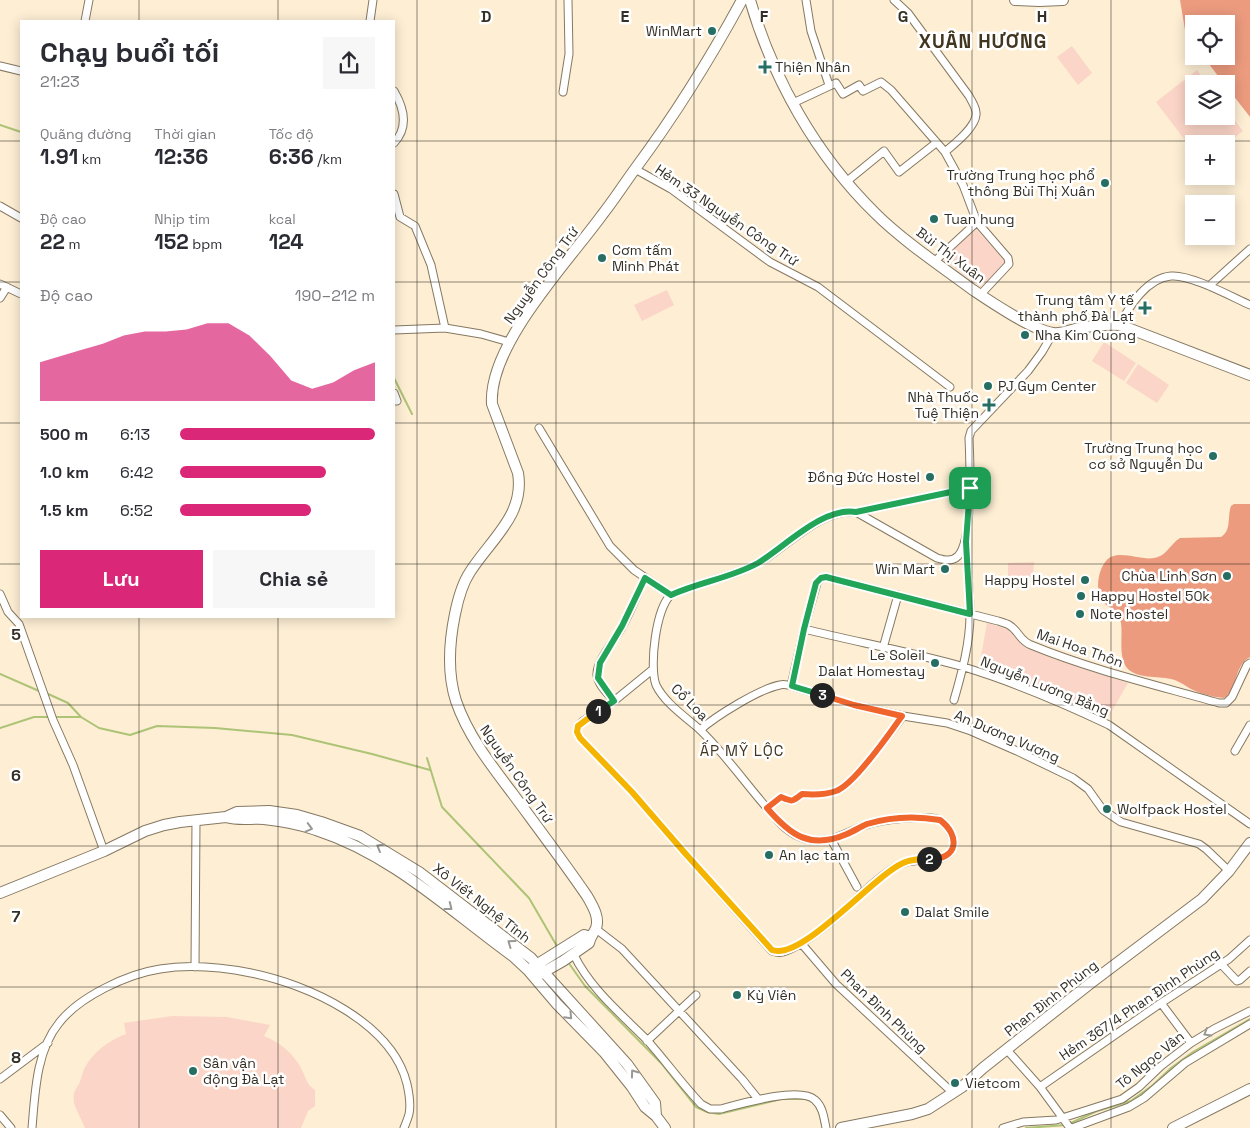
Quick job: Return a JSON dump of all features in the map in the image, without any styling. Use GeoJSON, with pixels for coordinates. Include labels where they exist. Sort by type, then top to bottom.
{"type":"FeatureCollection","features":[{"type":"Feature","properties":{"kind":"main road","name":"Nguyễn Công Trứ"},"geometry":{"type":"LineString","coordinates":[[593,933],[596,915],[587,896],[470,733],[456,701],[452,682],[451,636],[457,603],[463,585],[476,563],[516,508],[519,496],[518,473],[495,417],[491,394],[494,379],[509,342],[522,321],[635,169],[697,79],[742,0]]}},
{"type":"Feature","properties":{"kind":"main road","name":"Bùi Thị Xuân"},"geometry":{"type":"LineString","coordinates":[[750,0],[771,59],[793,103],[846,182],[876,214],[980,295],[1034,326],[1053,333]]}},
{"type":"Feature","properties":{"kind":"main road"},"geometry":{"type":"LineString","coordinates":[[1016,0],[1063,0]]}},
{"type":"Feature","properties":{"kind":"main road"},"geometry":{"type":"LineString","coordinates":[[1053,333],[1098,325],[1120,325],[1250,375]]}},
{"type":"Feature","properties":{"kind":"main road","name":"Xô Viết Nghệ Tĩnh"},"geometry":{"type":"LineString","coordinates":[[0,893],[104,851],[145,831],[164,825],[226,817],[237,812],[269,812],[297,815],[322,822],[360,836],[419,872],[541,968],[627,1064],[655,1103],[656,1116]]}},
{"type":"Feature","properties":{"kind":"main road","name":"Xô Viết Nghệ Tĩnh"},"geometry":{"type":"LineString","coordinates":[[226,817],[238,820],[262,819],[315,829],[353,843],[412,880],[514,957],[604,1052],[632,1087],[645,1107],[656,1116],[664,1128]]}},
{"type":"Feature","properties":{"kind":"main road","name":"Phan Đình Phùng"},"geometry":{"type":"LineString","coordinates":[[841,1128],[912,1114],[928,1108],[953,1093],[1092,982],[1202,899],[1229,871],[1250,843]]}},
{"type":"Feature","properties":{"kind":"main road"},"geometry":{"type":"LineString","coordinates":[[531,974],[589,943],[593,933]]}},
{"type":"Feature","properties":{"kind":"main road"},"geometry":{"type":"LineString","coordinates":[[1173,1128],[1250,1088]]}},
{"type":"Feature","properties":{"kind":"street"},"geometry":{"type":"LineString","coordinates":[[85,20],[89,0]]}},
{"type":"Feature","properties":{"kind":"street"},"geometry":{"type":"LineString","coordinates":[[370,20],[373,0]]}},
{"type":"Feature","properties":{"kind":"street"},"geometry":{"type":"LineString","coordinates":[[563,92],[569,54],[568,0]]}},
{"type":"Feature","properties":{"kind":"street"},"geometry":{"type":"LineString","coordinates":[[806,0],[811,31],[829,85]]}},
{"type":"Feature","properties":{"kind":"street"},"geometry":{"type":"LineString","coordinates":[[894,0],[908,14],[969,96],[975,108],[974,123],[945,152]]}},
{"type":"Feature","properties":{"kind":"street"},"geometry":{"type":"LineString","coordinates":[[0,66],[20,71]]}},
{"type":"Feature","properties":{"kind":"street"},"geometry":{"type":"LineString","coordinates":[[793,103],[836,83],[843,94],[859,85],[863,91],[881,82],[891,90],[945,152],[966,190],[977,222],[1008,258],[1009,264],[980,295]]}},
{"type":"Feature","properties":{"kind":"street"},"geometry":{"type":"LineString","coordinates":[[395,93],[401,105],[404,120],[399,137],[395,142]]}},
{"type":"Feature","properties":{"kind":"street"},"geometry":{"type":"LineString","coordinates":[[846,182],[884,151],[899,172],[936,143]]}},
{"type":"Feature","properties":{"kind":"street","name":"Hẻm 33 Nguyễn Công Trứ"},"geometry":{"type":"LineString","coordinates":[[635,169],[671,190],[770,262],[818,287],[950,387]]}},
{"type":"Feature","properties":{"kind":"street"},"geometry":{"type":"LineString","coordinates":[[395,198],[400,217],[415,226],[431,265],[444,328]]}},
{"type":"Feature","properties":{"kind":"street"},"geometry":{"type":"LineString","coordinates":[[0,206],[20,217]]}},
{"type":"Feature","properties":{"kind":"street"},"geometry":{"type":"LineString","coordinates":[[935,261],[977,222]]}},
{"type":"Feature","properties":{"kind":"street"},"geometry":{"type":"LineString","coordinates":[[1209,286],[1250,249]]}},
{"type":"Feature","properties":{"kind":"street"},"geometry":{"type":"LineString","coordinates":[[1120,325],[1128,308],[1139,295],[1156,281],[1170,276],[1180,277],[1209,286],[1250,305]]}},
{"type":"Feature","properties":{"kind":"street"},"geometry":{"type":"LineString","coordinates":[[0,298],[4,286],[20,294]]}},
{"type":"Feature","properties":{"kind":"street"},"geometry":{"type":"LineString","coordinates":[[395,330],[444,328],[475,332],[509,342]]}},
{"type":"Feature","properties":{"kind":"street"},"geometry":{"type":"LineString","coordinates":[[954,700],[969,636],[970,614],[966,542],[970,488],[969,438],[971,431],[1028,371],[1053,333]]}},
{"type":"Feature","properties":{"kind":"street"},"geometry":{"type":"LineString","coordinates":[[539,428],[610,546],[622,560],[671,595]]}},
{"type":"Feature","properties":{"kind":"street"},"geometry":{"type":"LineString","coordinates":[[652,670],[660,613],[666,599],[671,595],[756,564],[822,519],[841,513],[856,512],[970,488]]}},
{"type":"Feature","properties":{"kind":"street"},"geometry":{"type":"LineString","coordinates":[[856,512],[941,559],[954,559],[960,554],[966,542]]}},
{"type":"Feature","properties":{"kind":"street","name":"Mai Hoa Thôn"},"geometry":{"type":"LineString","coordinates":[[792,686],[816,583],[821,578],[826,577],[1009,625],[1017,632],[1021,640],[1027,644],[1134,680],[1219,703],[1226,703],[1232,697],[1247,665],[1250,663]]}},
{"type":"Feature","properties":{"kind":"street"},"geometry":{"type":"LineString","coordinates":[[614,701],[601,685],[597,672],[645,578]]}},
{"type":"Feature","properties":{"kind":"street"},"geometry":{"type":"LineString","coordinates":[[0,594],[8,612],[19,624],[53,720],[73,765],[104,851]]}},
{"type":"Feature","properties":{"kind":"street"},"geometry":{"type":"LineString","coordinates":[[884,648],[898,595]]}},
{"type":"Feature","properties":{"kind":"street","name":"Nguyễn Lương Bằng"},"geometry":{"type":"LineString","coordinates":[[804,629],[963,667],[1084,713],[1109,725],[1250,824]]}},
{"type":"Feature","properties":{"kind":"street","name":"Cổ Loa"},"geometry":{"type":"LineString","coordinates":[[652,670],[656,685],[664,697],[700,730],[788,830],[811,840],[831,839],[871,823],[906,818],[940,820],[946,824],[954,842],[952,850],[947,856],[939,859],[916,859],[903,863],[873,883],[827,925],[801,943],[783,952],[776,952],[769,948],[632,792],[580,738],[577,732],[578,726],[583,721],[614,701],[652,670]]}},
{"type":"Feature","properties":{"kind":"street","name":"An Dương Vương"},"geometry":{"type":"LineString","coordinates":[[700,730],[714,718],[781,684],[854,705],[947,724],[971,731],[1017,750],[1081,783],[1111,817],[1146,830],[1199,844],[1229,871]]}},
{"type":"Feature","properties":{"kind":"street"},"geometry":{"type":"LineString","coordinates":[[767,808],[781,797],[792,801],[802,794],[818,796],[837,791],[848,785],[880,747],[902,716]]}},
{"type":"Feature","properties":{"kind":"street"},"geometry":{"type":"LineString","coordinates":[[1235,750],[1250,725]]}},
{"type":"Feature","properties":{"kind":"street"},"geometry":{"type":"LineString","coordinates":[[195,967],[196,820]]}},
{"type":"Feature","properties":{"kind":"street"},"geometry":{"type":"LineString","coordinates":[[831,839],[857,887]]}},
{"type":"Feature","properties":{"kind":"street"},"geometry":{"type":"LineString","coordinates":[[593,933],[622,949],[742,1079],[758,1099]]}},
{"type":"Feature","properties":{"kind":"street","name":"Hẻm 367/4 Phan Đình Phùng"},"geometry":{"type":"LineString","coordinates":[[1040,1087],[1160,1003],[1221,964],[1250,940]]}},
{"type":"Feature","properties":{"kind":"street","name":"Phan Đinh Phùng"},"geometry":{"type":"LineString","coordinates":[[801,943],[836,984],[953,1093]]}},
{"type":"Feature","properties":{"kind":"street"},"geometry":{"type":"LineString","coordinates":[[571,951],[581,970],[597,990],[647,1041],[700,1104],[710,1109],[721,1109],[758,1099],[783,1095],[811,1097],[823,1112],[826,1128]]}},
{"type":"Feature","properties":{"kind":"street"},"geometry":{"type":"LineString","coordinates":[[1221,964],[1236,981],[1240,980],[1250,971]]}},
{"type":"Feature","properties":{"kind":"street"},"geometry":{"type":"LineString","coordinates":[[32,1128],[42,1058],[58,1024],[86,997],[120,981],[159,969],[195,967],[251,973],[290,984],[344,1009],[370,1029],[390,1050],[404,1072],[409,1092],[410,1112],[404,1128]]}},
{"type":"Feature","properties":{"kind":"street"},"geometry":{"type":"LineString","coordinates":[[647,1041],[696,994]]}},
{"type":"Feature","properties":{"kind":"street"},"geometry":{"type":"LineString","coordinates":[[1160,1003],[1191,1043]]}},
{"type":"Feature","properties":{"kind":"street","name":"Tô Ngọc Vân"},"geometry":{"type":"LineString","coordinates":[[1003,1128],[1023,1122],[1054,1121],[1122,1099],[1191,1043],[1250,1011]]}},
{"type":"Feature","properties":{"kind":"street","name":"Tô Ngọc Vân"},"geometry":{"type":"LineString","coordinates":[[1071,1128],[1130,1107],[1144,1098],[1185,1063],[1250,1024]]}},
{"type":"Feature","properties":{"kind":"street"},"geometry":{"type":"LineString","coordinates":[[0,1079],[48,1043]]}},
{"type":"Feature","properties":{"kind":"street"},"geometry":{"type":"LineString","coordinates":[[1007,1050],[1040,1087],[1071,1128]]}},
{"type":"Feature","properties":{"kind":"street"},"geometry":{"type":"LineString","coordinates":[[0,1115],[11,1128]]}},
{"type":"Feature","properties":{"kind":"shaded area"},"geometry":{"type":"Polygon","coordinates":[[[1180,0],[1250,0],[1250,117],[1235,98],[1235,75],[1217,75],[1210,65],[1235,65],[1235,15],[1185,15],[1185,30],[1180,0]]]}},
{"type":"Feature","properties":{"kind":"shaded area"},"geometry":{"type":"Polygon","coordinates":[[[996,36],[1002,36],[1006,43],[1002,50],[996,50],[992,46],[992,40],[996,36]]]}},
{"type":"Feature","properties":{"kind":"shaded area"},"geometry":{"type":"Polygon","coordinates":[[[1072,46],[1092,73],[1078,85],[1057,57],[1072,46]]]}},
{"type":"Feature","properties":{"kind":"shaded area"},"geometry":{"type":"Polygon","coordinates":[[[1197,70],[1201,75],[1191,75],[1197,70]]]}},
{"type":"Feature","properties":{"kind":"shaded area"},"geometry":{"type":"Polygon","coordinates":[[[1185,79],[1185,125],[1235,125],[1235,121],[1243,131],[1235,137],[1235,135],[1185,135],[1185,140],[1156,102],[1185,79]]]}},
{"type":"Feature","properties":{"kind":"shaded area"},"geometry":{"type":"Polygon","coordinates":[[[976,229],[1006,262],[980,287],[943,259],[976,229]]]}},
{"type":"Feature","properties":{"kind":"shaded area"},"geometry":{"type":"Polygon","coordinates":[[[667,290],[674,305],[642,321],[634,305],[667,290]]]}},
{"type":"Feature","properties":{"kind":"shaded area"},"geometry":{"type":"Polygon","coordinates":[[[1104,342],[1136,363],[1124,381],[1092,361],[1104,342]]]}},
{"type":"Feature","properties":{"kind":"shaded area"},"geometry":{"type":"Polygon","coordinates":[[[1138,364],[1169,385],[1157,403],[1126,383],[1138,364]]]}},
{"type":"Feature","properties":{"kind":"shaded area"},"geometry":{"type":"Polygon","coordinates":[[[1234,504],[1250,504],[1250,657],[1238,671],[1232,689],[1224,698],[1216,697],[1195,691],[1174,680],[1142,676],[1131,672],[1124,663],[1120,620],[1104,603],[1099,593],[1098,582],[1103,565],[1116,555],[1158,557],[1180,538],[1221,537],[1227,531],[1231,506],[1234,504]]]}},
{"type":"Feature","properties":{"kind":"shaded area"},"geometry":{"type":"Polygon","coordinates":[[[1034,562],[1033,577],[1008,577],[1008,563],[1034,562]]]}},
{"type":"Feature","properties":{"kind":"shaded area"},"geometry":{"type":"Polygon","coordinates":[[[987,623],[1007,629],[1026,648],[1128,683],[1109,716],[979,668],[987,623]]]}},
{"type":"Feature","properties":{"kind":"shaded area","name":"Sân vận động Đà Lạt"},"geometry":{"type":"Polygon","coordinates":[[[172,1016],[227,1017],[270,1025],[264,1036],[276,1042],[291,1054],[299,1064],[308,1084],[315,1090],[315,1106],[308,1111],[301,1128],[85,1128],[74,1103],[74,1095],[84,1069],[92,1057],[107,1044],[126,1034],[124,1023],[172,1016]]]}},
{"type":"Feature","properties":{"kind":"waterway"},"geometry":{"type":"LineString","coordinates":[[0,125],[20,132]]}},
{"type":"Feature","properties":{"kind":"waterway"},"geometry":{"type":"LineString","coordinates":[[395,380],[412,414]]}},
{"type":"Feature","properties":{"kind":"waterway"},"geometry":{"type":"LineString","coordinates":[[0,674],[39,691]]}},
{"type":"Feature","properties":{"kind":"waterway"},"geometry":{"type":"LineString","coordinates":[[46,693],[68,703],[81,717],[99,728],[130,735],[157,726],[215,728],[292,735],[430,770]]}},
{"type":"Feature","properties":{"kind":"waterway"},"geometry":{"type":"LineString","coordinates":[[0,728],[34,717],[81,717]]}},
{"type":"Feature","properties":{"kind":"waterway"},"geometry":{"type":"LineString","coordinates":[[427,758],[442,807],[529,898],[558,948]]}},
{"type":"Feature","properties":{"kind":"waterway"},"geometry":{"type":"LineString","coordinates":[[568,962],[585,986],[661,1063],[696,1107],[707,1112],[719,1114],[781,1099],[805,1099]]}},
{"type":"Feature","properties":{"kind":"waterway"},"geometry":{"type":"LineString","coordinates":[[1071,1123],[1097,1111],[1131,1101],[1193,1052],[1250,1019]]}},
{"type":"Feature","properties":{"kind":"waterway"},"geometry":{"type":"LineString","coordinates":[[818,1109],[822,1124]]}},
{"type":"Feature","properties":{"kind":"waterway"},"geometry":{"type":"LineString","coordinates":[[1026,1128],[1066,1125]]}},
{"type":"Feature","properties":{"kind":"place","name":"WinMart"},"geometry":{"type":"Point","coordinates":[712,31]}},
{"type":"Feature","properties":{"kind":"place","name":"Thiện Nhân"},"geometry":{"type":"Point","coordinates":[765,67]}},
{"type":"Feature","properties":{"kind":"place","name":"Trường Trung học phổ thông Bùi Thị Xuân"},"geometry":{"type":"Point","coordinates":[1105,183]}},
{"type":"Feature","properties":{"kind":"place","name":"Tuan hung"},"geometry":{"type":"Point","coordinates":[934,219]}},
{"type":"Feature","properties":{"kind":"place","name":"Cơm tấm Minh Phát"},"geometry":{"type":"Point","coordinates":[602,258]}},
{"type":"Feature","properties":{"kind":"place","name":"Trung tâm Y tế thành phố Đà Lạt"},"geometry":{"type":"Point","coordinates":[1145,308]}},
{"type":"Feature","properties":{"kind":"place","name":"Nha Kim Cuong"},"geometry":{"type":"Point","coordinates":[1025,335]}},
{"type":"Feature","properties":{"kind":"place","name":"PJ Gym Center"},"geometry":{"type":"Point","coordinates":[988,386]}},
{"type":"Feature","properties":{"kind":"place","name":"Nhà Thuốc Tuệ Thiện"},"geometry":{"type":"Point","coordinates":[989,405]}},
{"type":"Feature","properties":{"kind":"place","name":"Trường Trung học cơ sở Nguyễn Du"},"geometry":{"type":"Point","coordinates":[1213,456]}},
{"type":"Feature","properties":{"kind":"place","name":"Đồng Đức Hostel"},"geometry":{"type":"Point","coordinates":[930,477]}},
{"type":"Feature","properties":{"kind":"place","name":"Win Mart"},"geometry":{"type":"Point","coordinates":[945,569]}},
{"type":"Feature","properties":{"kind":"place","name":"Chùa Linh Sơn"},"geometry":{"type":"Point","coordinates":[1227,576]}},
{"type":"Feature","properties":{"kind":"place","name":"Happy Hostel"},"geometry":{"type":"Point","coordinates":[1085,580]}},
{"type":"Feature","properties":{"kind":"place","name":"Happy Hostel 50k"},"geometry":{"type":"Point","coordinates":[1081,596]}},
{"type":"Feature","properties":{"kind":"place","name":"Note hostel"},"geometry":{"type":"Point","coordinates":[1080,614]}},
{"type":"Feature","properties":{"kind":"place","name":"Le Soleil Dalat Homestay"},"geometry":{"type":"Point","coordinates":[935,663]}},
{"type":"Feature","properties":{"kind":"place","name":"Wolfpack Hostel"},"geometry":{"type":"Point","coordinates":[1107,809]}},
{"type":"Feature","properties":{"kind":"place","name":"An lạc tam"},"geometry":{"type":"Point","coordinates":[769,855]}},
{"type":"Feature","properties":{"kind":"place","name":"Dalat Smile"},"geometry":{"type":"Point","coordinates":[905,912]}},
{"type":"Feature","properties":{"kind":"place","name":"Kỳ Viên"},"geometry":{"type":"Point","coordinates":[737,995]}},
{"type":"Feature","properties":{"kind":"place","name":"Sân vận động Đà Lạt"},"geometry":{"type":"Point","coordinates":[193,1071]}},
{"type":"Feature","properties":{"kind":"place","name":"Vietcom"},"geometry":{"type":"Point","coordinates":[955,1083]}},
{"type":"Feature","properties":{"kind":"district","name":"XUÂN HƯƠNG"},"geometry":{"type":"Point","coordinates":[983,41]}},
{"type":"Feature","properties":{"kind":"district","name":"ẤP MỸ LỘC"},"geometry":{"type":"Point","coordinates":[742,751]}},
{"type":"Feature","properties":{"kind":"route"},"geometry":{"type":"LineString","coordinates":[[970,488],[966,542],[970,614],[826,577],[821,578],[816,583],[792,686],[854,705],[902,716],[880,747],[848,785],[837,791],[818,796],[802,794],[792,801],[781,797],[767,808],[788,830],[811,840],[831,839],[878,821],[906,818],[940,820],[946,824],[951,832],[954,842],[952,850],[947,856],[939,859],[916,859],[903,863],[873,883],[827,925],[801,943],[783,952],[776,952],[769,948],[632,792],[580,738],[577,732],[578,726],[614,701],[601,685],[598,678],[597,672],[600,663],[622,626],[645,578],[671,595],[756,564],[822,519],[832,515],[856,512],[970,488]]}}]}
